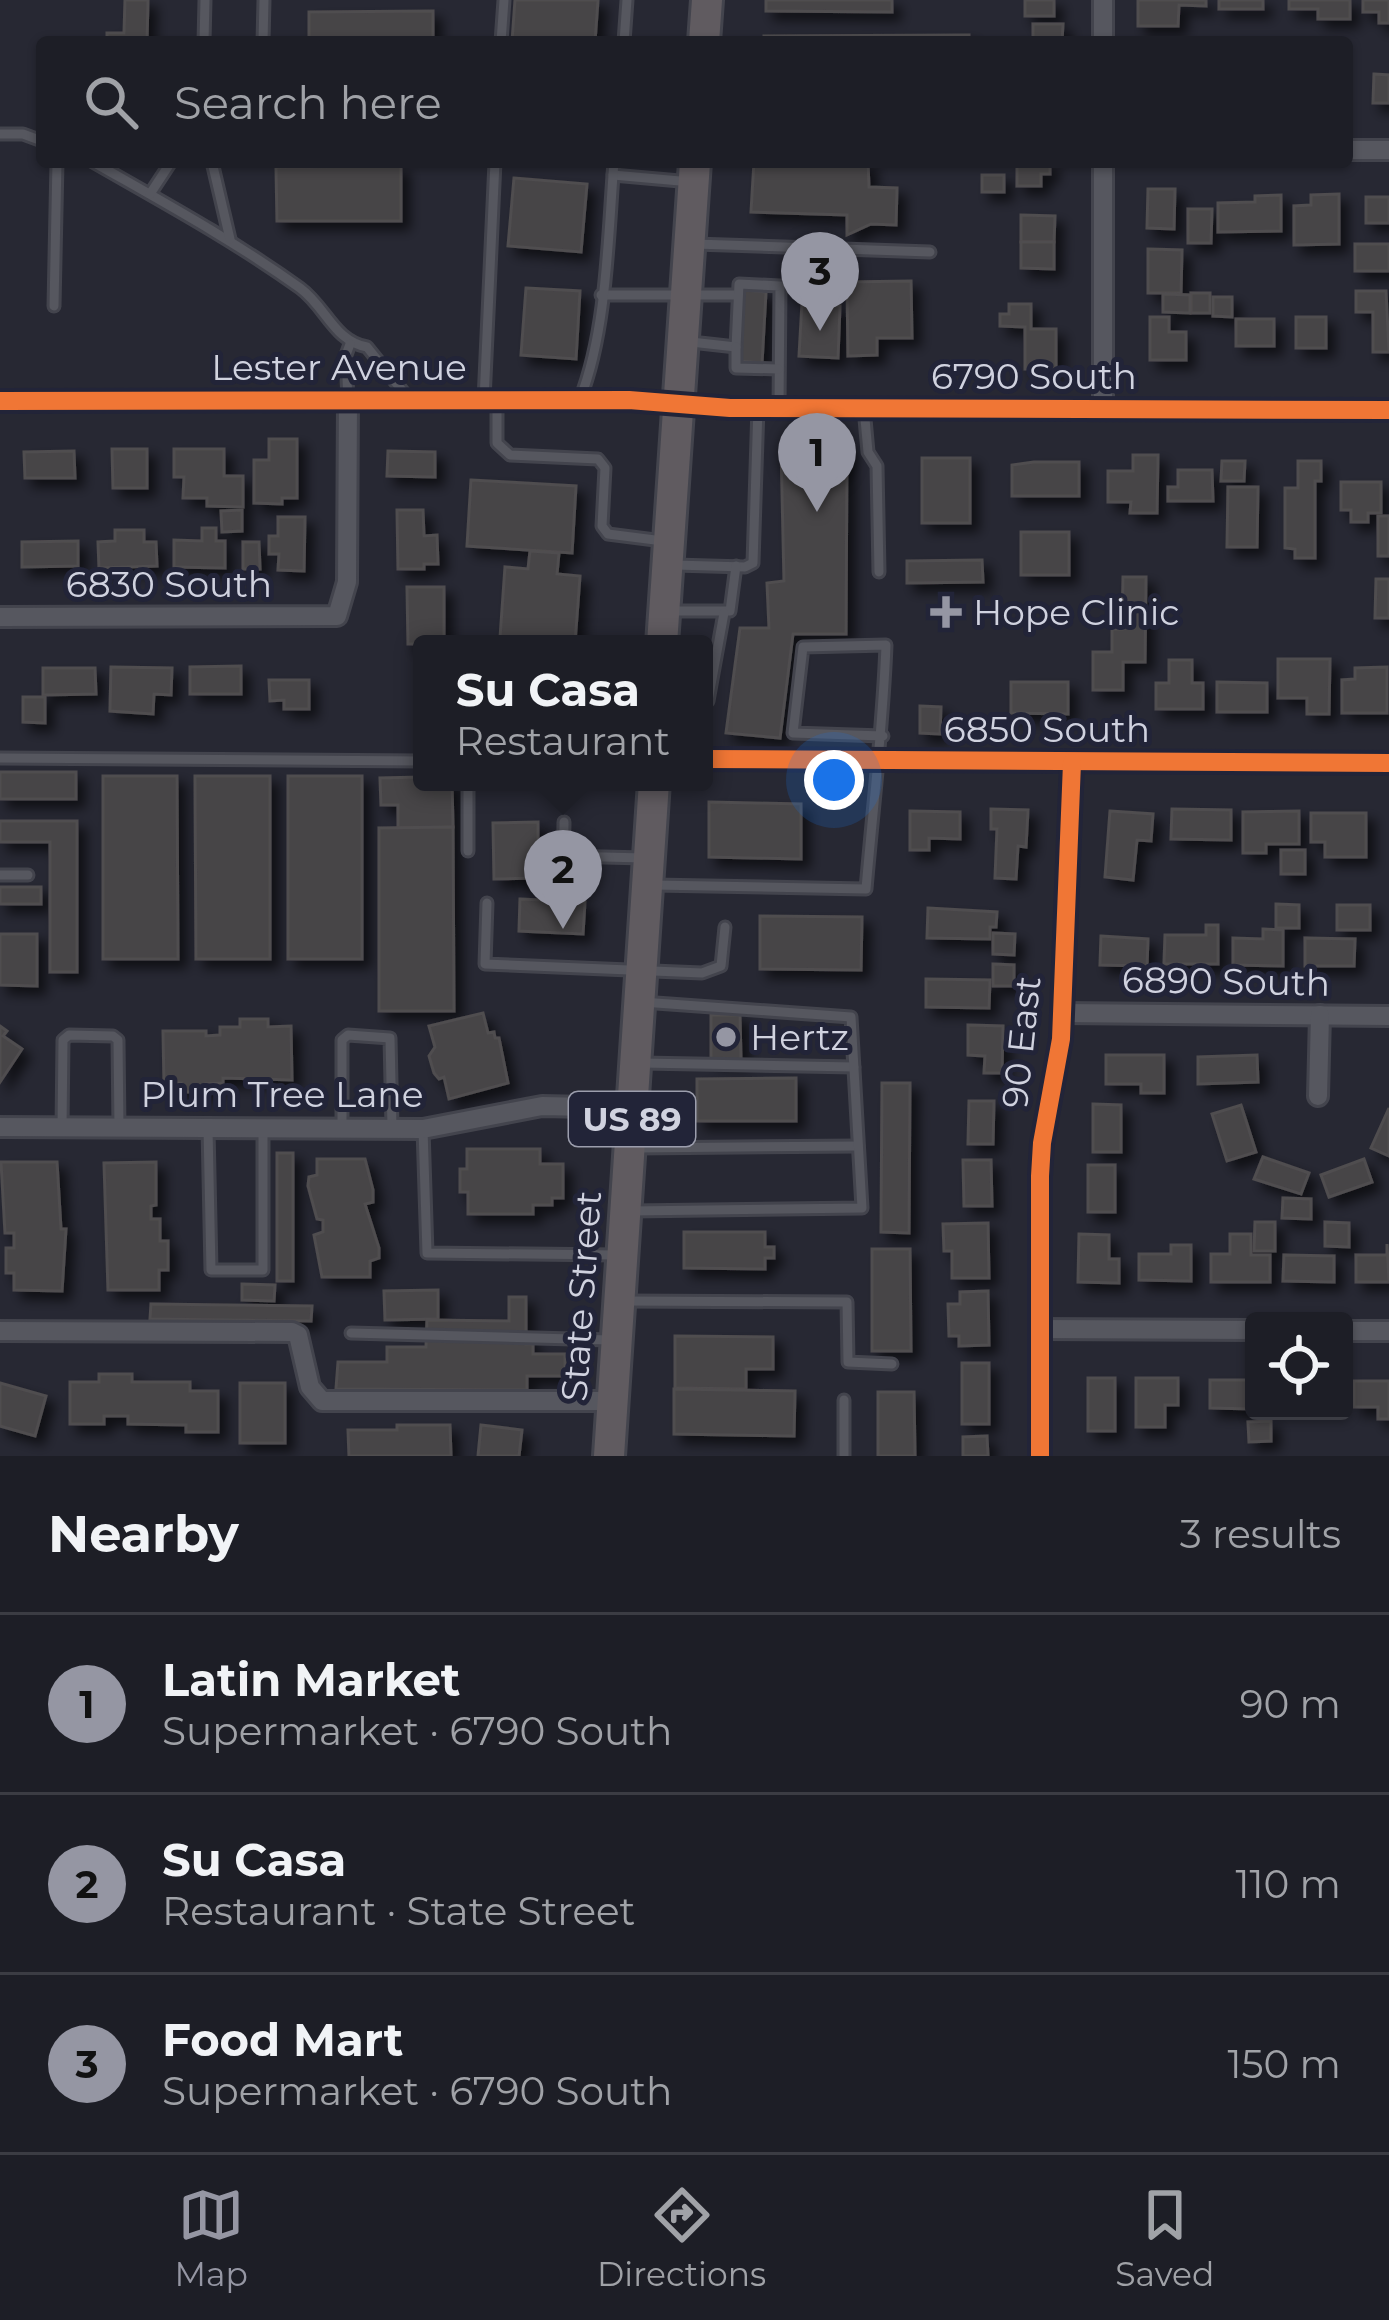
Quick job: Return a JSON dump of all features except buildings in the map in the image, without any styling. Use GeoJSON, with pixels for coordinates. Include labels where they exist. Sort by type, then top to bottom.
{"type":"FeatureCollection","features":[{"type":"Feature","properties":{"kind":"main road"},"geometry":{"type":"LineString","coordinates":[[704,36],[707,0]]}},
{"type":"Feature","properties":{"kind":"main road"},"geometry":{"type":"LineString","coordinates":[[663,635],[694,172]]}},
{"type":"Feature","properties":{"kind":"main road","name":"State Street"},"geometry":{"type":"LineString","coordinates":[[609,1456],[653,791]]}},
{"type":"Feature","properties":{"kind":"street"},"geometry":{"type":"LineString","coordinates":[[1102,0],[1102,36]]}},
{"type":"Feature","properties":{"kind":"street"},"geometry":{"type":"LineString","coordinates":[[1353,150],[1389,150]]}},
{"type":"Feature","properties":{"kind":"street"},"geometry":{"type":"LineString","coordinates":[[1102,168],[1103,409]]}},
{"type":"Feature","properties":{"kind":"street","name":"Lester Avenue"},"geometry":{"type":"LineString","coordinates":[[0,400],[678,404]]}},
{"type":"Feature","properties":{"kind":"street","name":"6830 South"},"geometry":{"type":"LineString","coordinates":[[0,617],[337,616],[347,582],[348,401]]}},
{"type":"Feature","properties":{"kind":"street","name":"6790 South"},"geometry":{"type":"LineString","coordinates":[[678,404],[1389,410]]}},
{"type":"Feature","properties":{"kind":"street","name":"6850 South"},"geometry":{"type":"LineString","coordinates":[[713,759],[1389,763]]}},
{"type":"Feature","properties":{"kind":"street","name":"90 East"},"geometry":{"type":"LineString","coordinates":[[1040,1456],[1042,1143],[1063,1013],[1072,763]]}},
{"type":"Feature","properties":{"kind":"street","name":"6890 South"},"geometry":{"type":"LineString","coordinates":[[1063,1013],[1389,1016]]}},
{"type":"Feature","properties":{"kind":"street"},"geometry":{"type":"LineString","coordinates":[[1318,1096],[1320,1016]]}},
{"type":"Feature","properties":{"kind":"street","name":"Plum Tree Lane"},"geometry":{"type":"LineString","coordinates":[[0,1127],[423,1129],[542,1106],[633,1108]]}},
{"type":"Feature","properties":{"kind":"street"},"geometry":{"type":"LineString","coordinates":[[1040,1329],[1245,1330]]}},
{"type":"Feature","properties":{"kind":"street"},"geometry":{"type":"LineString","coordinates":[[0,1331],[292,1332],[298,1335],[310,1387],[322,1401],[613,1401]]}},
{"type":"Feature","properties":{"kind":"street"},"geometry":{"type":"LineString","coordinates":[[1353,1331],[1389,1331]]}},
{"type":"Feature","properties":{"kind":"lane"},"geometry":{"type":"LineString","coordinates":[[204,36],[205,0]]}},
{"type":"Feature","properties":{"kind":"lane"},"geometry":{"type":"LineString","coordinates":[[263,36],[264,0]]}},
{"type":"Feature","properties":{"kind":"lane"},"geometry":{"type":"LineString","coordinates":[[501,36],[504,0]]}},
{"type":"Feature","properties":{"kind":"lane"},"geometry":{"type":"LineString","coordinates":[[624,36],[627,0]]}},
{"type":"Feature","properties":{"kind":"lane"},"geometry":{"type":"LineString","coordinates":[[0,134],[36,139]]}},
{"type":"Feature","properties":{"kind":"lane"},"geometry":{"type":"LineString","coordinates":[[54,305],[57,168]]}},
{"type":"Feature","properties":{"kind":"lane"},"geometry":{"type":"LineString","coordinates":[[103,168],[230,239],[307,292],[350,344],[367,347],[410,400]]}},
{"type":"Feature","properties":{"kind":"lane"},"geometry":{"type":"LineString","coordinates":[[149,194],[167,168]]}},
{"type":"Feature","properties":{"kind":"lane"},"geometry":{"type":"LineString","coordinates":[[213,168],[230,239]]}},
{"type":"Feature","properties":{"kind":"lane"},"geometry":{"type":"LineString","coordinates":[[495,168],[490,400],[497,442],[510,455],[598,459],[604,467],[602,526],[608,534],[668,553],[736,566],[753,562],[756,553],[758,407]]}},
{"type":"Feature","properties":{"kind":"lane"},"geometry":{"type":"LineString","coordinates":[[579,400],[587,381],[601,296],[614,168]]}},
{"type":"Feature","properties":{"kind":"lane"},"geometry":{"type":"LineString","coordinates":[[613,175],[694,172]]}},
{"type":"Feature","properties":{"kind":"lane"},"geometry":{"type":"LineString","coordinates":[[689,243],[930,252]]}},
{"type":"Feature","properties":{"kind":"lane"},"geometry":{"type":"LineString","coordinates":[[778,369],[736,368],[739,284],[780,286],[778,408]]}},
{"type":"Feature","properties":{"kind":"lane"},"geometry":{"type":"LineString","coordinates":[[601,296],[686,295],[740,303]]}},
{"type":"Feature","properties":{"kind":"lane"},"geometry":{"type":"LineString","coordinates":[[765,308],[779,309]]}},
{"type":"Feature","properties":{"kind":"lane"},"geometry":{"type":"LineString","coordinates":[[764,334],[778,335]]}},
{"type":"Feature","properties":{"kind":"lane"},"geometry":{"type":"LineString","coordinates":[[683,342],[736,347]]}},
{"type":"Feature","properties":{"kind":"lane"},"geometry":{"type":"LineString","coordinates":[[348,401],[346,355],[350,344]]}},
{"type":"Feature","properties":{"kind":"lane"},"geometry":{"type":"LineString","coordinates":[[864,408],[868,452],[877,466],[879,572]]}},
{"type":"Feature","properties":{"kind":"lane"},"geometry":{"type":"LineString","coordinates":[[713,674],[724,613],[734,605],[736,566]]}},
{"type":"Feature","properties":{"kind":"lane"},"geometry":{"type":"LineString","coordinates":[[664,610],[724,613]]}},
{"type":"Feature","properties":{"kind":"lane"},"geometry":{"type":"LineString","coordinates":[[565,856],[649,871],[866,889],[876,760],[883,736],[886,645],[803,647],[794,733],[883,736]]}},
{"type":"Feature","properties":{"kind":"lane"},"geometry":{"type":"LineString","coordinates":[[0,758],[413,761]]}},
{"type":"Feature","properties":{"kind":"lane"},"geometry":{"type":"LineString","coordinates":[[467,851],[468,791]]}},
{"type":"Feature","properties":{"kind":"lane"},"geometry":{"type":"LineString","coordinates":[[563,894],[564,822]]}},
{"type":"Feature","properties":{"kind":"lane"},"geometry":{"type":"LineString","coordinates":[[0,875],[28,875]]}},
{"type":"Feature","properties":{"kind":"lane"},"geometry":{"type":"LineString","coordinates":[[487,903],[485,964],[851,1017],[862,1208],[626,1211]]}},
{"type":"Feature","properties":{"kind":"lane"},"geometry":{"type":"LineString","coordinates":[[641,987],[722,966],[725,927]]}},
{"type":"Feature","properties":{"kind":"lane"},"geometry":{"type":"LineString","coordinates":[[62,1128],[64,1040],[69,1036],[118,1040],[118,1128]]}},
{"type":"Feature","properties":{"kind":"lane"},"geometry":{"type":"LineString","coordinates":[[342,1128],[344,1037],[386,1036],[392,1041],[392,1129]]}},
{"type":"Feature","properties":{"kind":"lane"},"geometry":{"type":"LineString","coordinates":[[636,1064],[854,1066]]}},
{"type":"Feature","properties":{"kind":"lane"},"geometry":{"type":"LineString","coordinates":[[208,1128],[211,1270],[263,1270],[263,1129]]}},
{"type":"Feature","properties":{"kind":"lane"},"geometry":{"type":"LineString","coordinates":[[423,1129],[427,1253],[623,1256]]}},
{"type":"Feature","properties":{"kind":"lane"},"geometry":{"type":"LineString","coordinates":[[630,1148],[858,1145]]}},
{"type":"Feature","properties":{"kind":"lane"},"geometry":{"type":"LineString","coordinates":[[620,1301],[847,1302],[848,1362],[892,1364]]}},
{"type":"Feature","properties":{"kind":"lane"},"geometry":{"type":"LineString","coordinates":[[351,1333],[617,1341]]}},
{"type":"Feature","properties":{"kind":"lane"},"geometry":{"type":"LineString","coordinates":[[844,1400],[844,1456]]}},
{"type":"Feature","properties":{"kind":"cycle path"},"geometry":{"type":"LineString","coordinates":[[0,401],[629,400],[730,408],[1389,410]]}},
{"type":"Feature","properties":{"kind":"cycle path"},"geometry":{"type":"LineString","coordinates":[[713,759],[1389,763]]}},
{"type":"Feature","properties":{"kind":"cycle path"},"geometry":{"type":"LineString","coordinates":[[1040,1456],[1040,1176],[1061,1039],[1072,763]]}},
{"type":"Feature","properties":{"kind":"place","name":"Food Mart"},"geometry":{"type":"Point","coordinates":[820,331]}},
{"type":"Feature","properties":{"kind":"place","name":"Latin Market"},"geometry":{"type":"Point","coordinates":[817,512]}},
{"type":"Feature","properties":{"kind":"place","name":"Hope Clinic"},"geometry":{"type":"Point","coordinates":[946,612]}},
{"type":"Feature","properties":{"kind":"place","name":"Su Casa"},"geometry":{"type":"Point","coordinates":[563,929]}},
{"type":"Feature","properties":{"kind":"place","name":"Hertz"},"geometry":{"type":"Point","coordinates":[726,1037]}}]}
